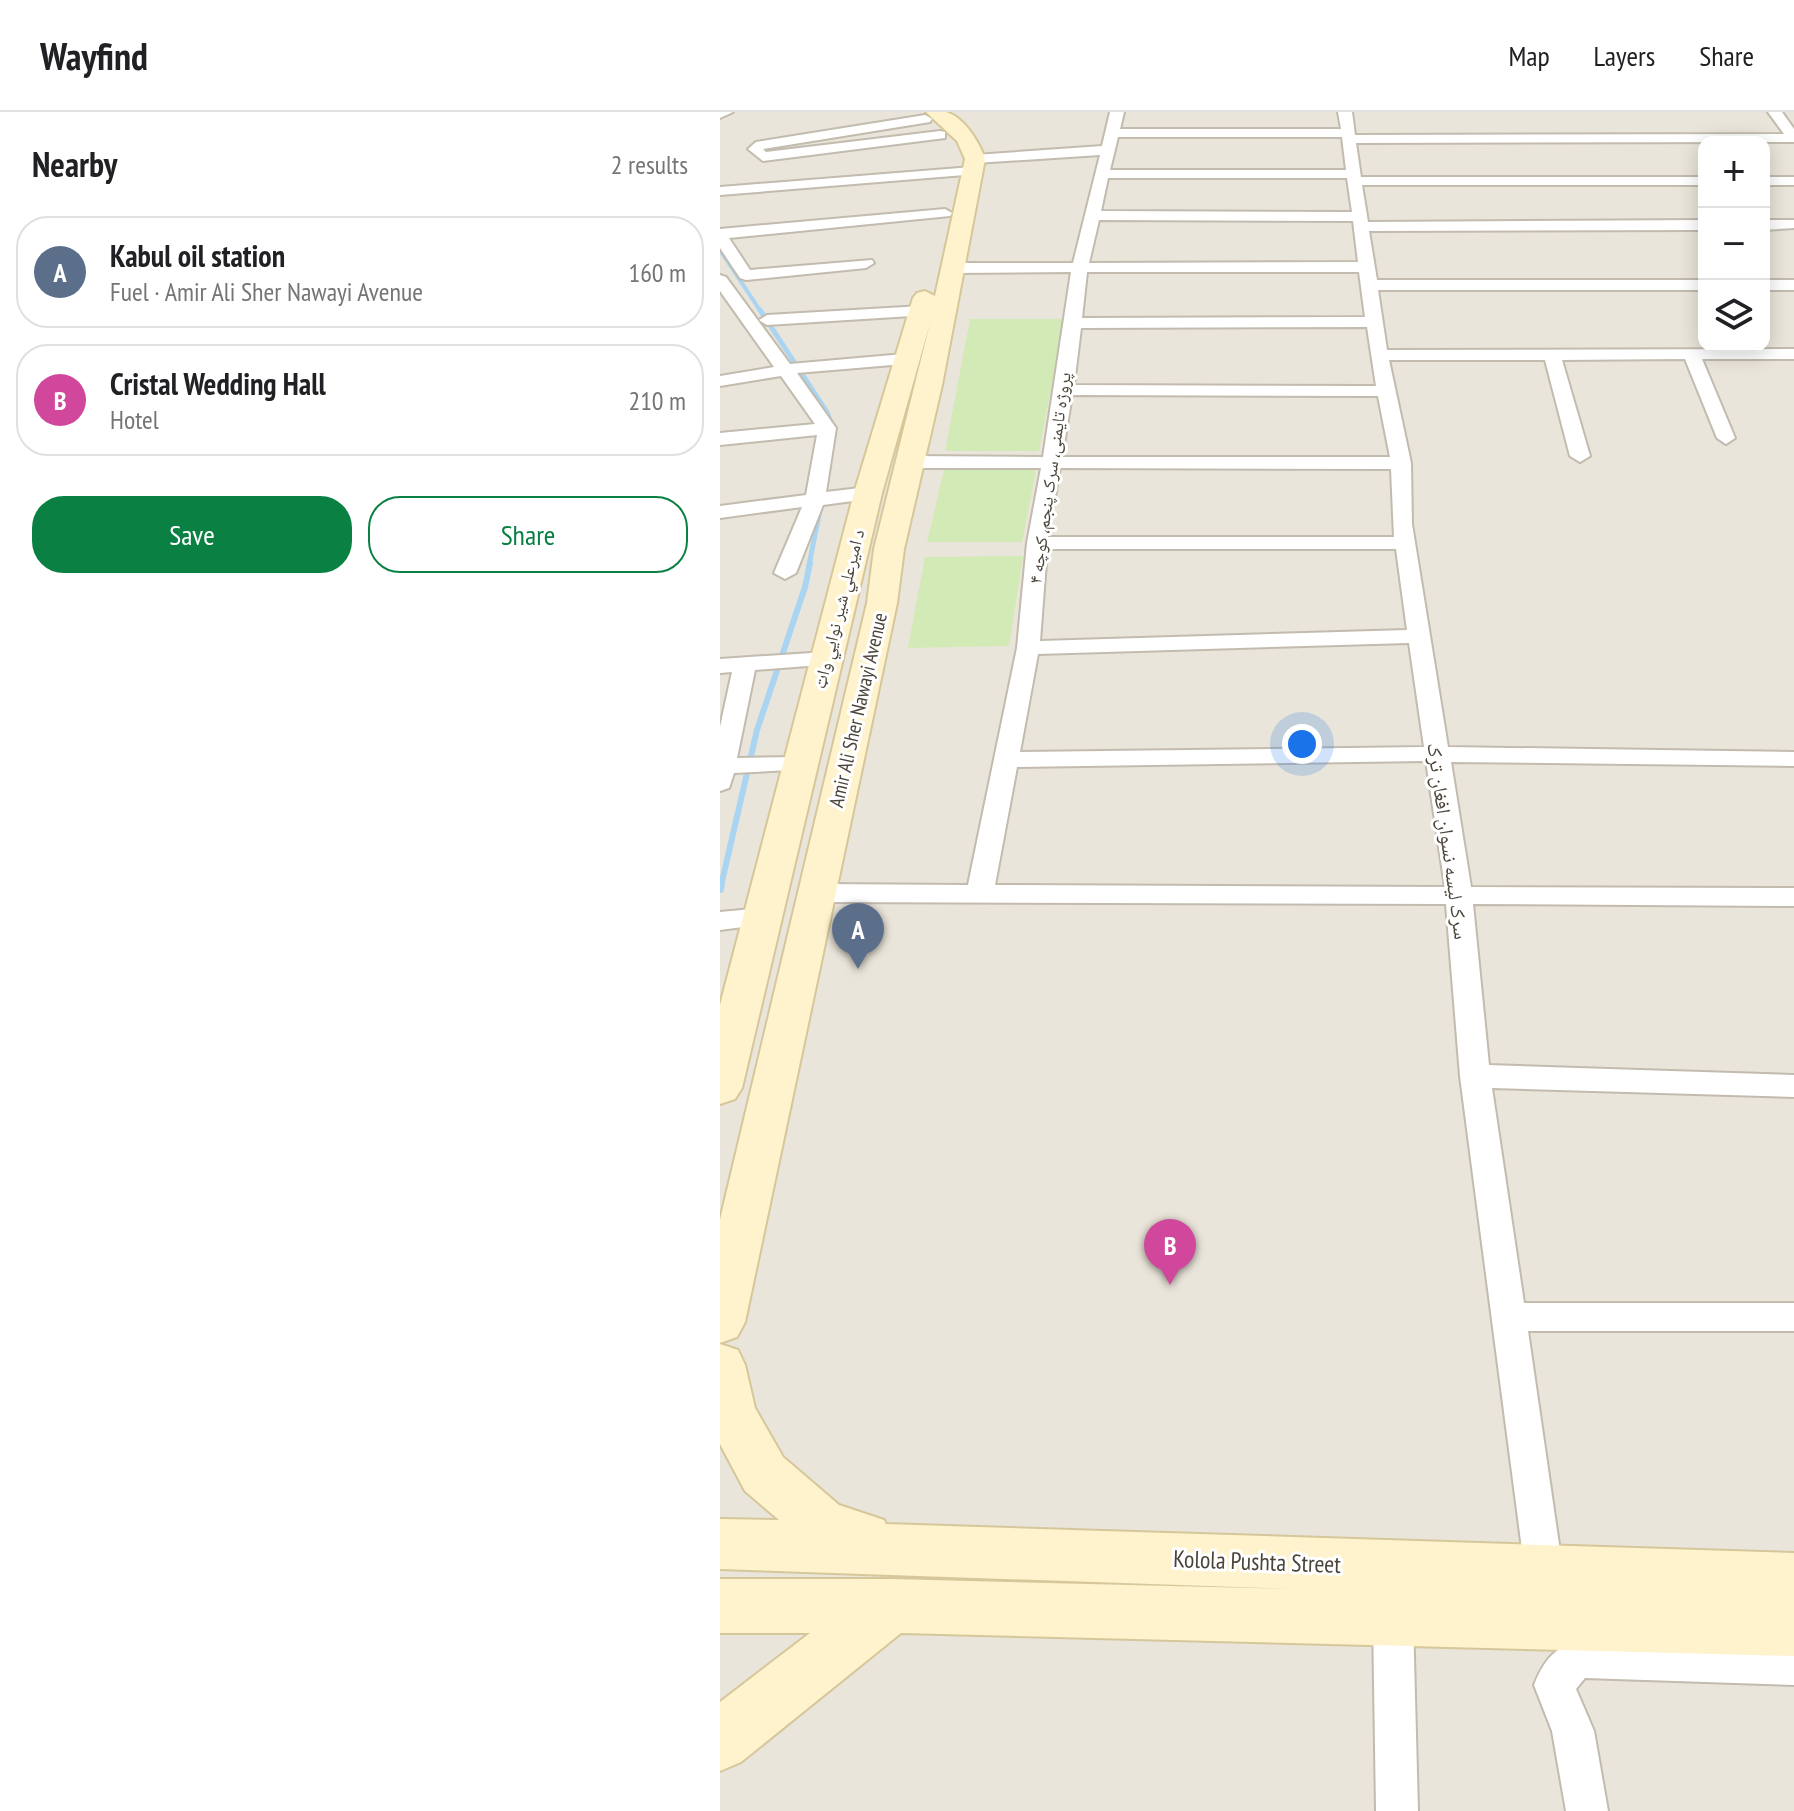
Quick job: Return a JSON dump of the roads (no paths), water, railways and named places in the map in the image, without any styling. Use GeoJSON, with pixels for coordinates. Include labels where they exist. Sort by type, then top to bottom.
{"type":"FeatureCollection","features":[{"type":"Feature","properties":{"kind":"main road"},"geometry":{"type":"LineString","coordinates":[[929,120],[953,124],[972,147],[966,167]]}},
{"type":"Feature","properties":{"kind":"main road","name":"د امیرعلي شیر نوايي واټ"},"geometry":{"type":"LineString","coordinates":[[720,1088],[729,1027],[763,917],[868,493],[904,359],[922,311],[945,213],[966,167]]}},
{"type":"Feature","properties":{"kind":"main road","name":"Amir Ali Sher Nawayi Avenue"},"geometry":{"type":"LineString","coordinates":[[720,1322],[818,893],[845,757],[882,603],[889,549],[954,268],[966,167]]}},
{"type":"Feature","properties":{"kind":"main road"},"geometry":{"type":"LineString","coordinates":[[720,1365],[730,1413],[764,1474],[823,1525],[899,1549]]}},
{"type":"Feature","properties":{"kind":"main road","name":"Kolola Pushta Street"},"geometry":{"type":"LineString","coordinates":[[720,1544],[1794,1579]]}},
{"type":"Feature","properties":{"kind":"main road"},"geometry":{"type":"LineString","coordinates":[[720,1606],[891,1606],[1794,1628]]}},
{"type":"Feature","properties":{"kind":"main road"},"geometry":{"type":"LineString","coordinates":[[720,1741],[891,1606]]}},
{"type":"Feature","properties":{"kind":"street"},"geometry":{"type":"LineString","coordinates":[[720,114],[726,112]]}},
{"type":"Feature","properties":{"kind":"street","name":"پروژه تایمنی، سرک پنجم، کوچه ۴"},"geometry":{"type":"LineString","coordinates":[[980,893],[1028,648],[1037,543],[1064,390],[1080,268],[1117,112]]}},
{"type":"Feature","properties":{"kind":"street"},"geometry":{"type":"LineString","coordinates":[[1775,112],[1794,138]]}},
{"type":"Feature","properties":{"kind":"street"},"geometry":{"type":"LineString","coordinates":[[830,120],[882,128]]}},
{"type":"Feature","properties":{"kind":"street"},"geometry":{"type":"LineString","coordinates":[[929,120],[763,157],[755,149],[756,146],[929,120]]}},
{"type":"Feature","properties":{"kind":"street"},"geometry":{"type":"LineString","coordinates":[[720,191],[966,167],[1110,142],[1348,128],[1794,138]]}},
{"type":"Feature","properties":{"kind":"street","name":"سرک لیسه نسوان افغان‌ ترک"},"geometry":{"type":"LineString","coordinates":[[1348,128],[1379,355],[1401,463],[1406,543],[1459,894],[1475,1076],[1544,1572]]}},
{"type":"Feature","properties":{"kind":"street"},"geometry":{"type":"LineString","coordinates":[[1101,174],[1698,181]]}},
{"type":"Feature","properties":{"kind":"street"},"geometry":{"type":"LineString","coordinates":[[1770,181],[1794,181]]}},
{"type":"Feature","properties":{"kind":"street"},"geometry":{"type":"LineString","coordinates":[[866,263],[746,275],[720,235],[945,213]]}},
{"type":"Feature","properties":{"kind":"street"},"geometry":{"type":"LineString","coordinates":[[1091,215],[1362,222],[1698,225]]}},
{"type":"Feature","properties":{"kind":"street"},"geometry":{"type":"LineString","coordinates":[[1770,225],[1794,224]]}},
{"type":"Feature","properties":{"kind":"street"},"geometry":{"type":"LineString","coordinates":[[954,268],[1080,268],[1698,285]]}},
{"type":"Feature","properties":{"kind":"street"},"geometry":{"type":"LineString","coordinates":[[720,280],[827,428],[821,500],[785,573]]}},
{"type":"Feature","properties":{"kind":"street"},"geometry":{"type":"LineString","coordinates":[[1770,285],[1794,285]]}},
{"type":"Feature","properties":{"kind":"street"},"geometry":{"type":"LineString","coordinates":[[767,320],[922,311]]}},
{"type":"Feature","properties":{"kind":"street"},"geometry":{"type":"LineString","coordinates":[[1072,323],[1376,322]]}},
{"type":"Feature","properties":{"kind":"street"},"geometry":{"type":"LineString","coordinates":[[1691,354],[1726,438]]}},
{"type":"Feature","properties":{"kind":"street"},"geometry":{"type":"LineString","coordinates":[[1379,355],[1794,354]]}},
{"type":"Feature","properties":{"kind":"street"},"geometry":{"type":"LineString","coordinates":[[1552,355],[1580,456]]}},
{"type":"Feature","properties":{"kind":"street"},"geometry":{"type":"LineString","coordinates":[[720,381],[804,367],[904,359]]}},
{"type":"Feature","properties":{"kind":"street"},"geometry":{"type":"LineString","coordinates":[[1064,390],[1385,391]]}},
{"type":"Feature","properties":{"kind":"street"},"geometry":{"type":"LineString","coordinates":[[720,439],[827,428]]}},
{"type":"Feature","properties":{"kind":"street"},"geometry":{"type":"LineString","coordinates":[[909,462],[1401,463]]}},
{"type":"Feature","properties":{"kind":"street"},"geometry":{"type":"LineString","coordinates":[[720,512],[868,493]]}},
{"type":"Feature","properties":{"kind":"street"},"geometry":{"type":"LineString","coordinates":[[1037,543],[1406,543]]}},
{"type":"Feature","properties":{"kind":"street"},"geometry":{"type":"LineString","coordinates":[[1028,648],[1420,636]]}},
{"type":"Feature","properties":{"kind":"street"},"geometry":{"type":"LineString","coordinates":[[720,666],[826,659]]}},
{"type":"Feature","properties":{"kind":"street"},"geometry":{"type":"LineString","coordinates":[[745,666],[723,775],[752,767],[801,764]]}},
{"type":"Feature","properties":{"kind":"street"},"geometry":{"type":"LineString","coordinates":[[1007,760],[1436,754],[1794,759]]}},
{"type":"Feature","properties":{"kind":"street"},"geometry":{"type":"LineString","coordinates":[[818,893],[1794,897]]}},
{"type":"Feature","properties":{"kind":"street"},"geometry":{"type":"LineString","coordinates":[[720,921],[763,917]]}},
{"type":"Feature","properties":{"kind":"street"},"geometry":{"type":"LineString","coordinates":[[1475,1076],[1794,1086]]}},
{"type":"Feature","properties":{"kind":"street"},"geometry":{"type":"LineString","coordinates":[[1510,1317],[1794,1317]]}},
{"type":"Feature","properties":{"kind":"street"},"geometry":{"type":"LineString","coordinates":[[1393,1618],[1397,1811]]}},
{"type":"Feature","properties":{"kind":"street"},"geometry":{"type":"LineString","coordinates":[[1587,1811],[1573,1731],[1554,1685],[1573,1661],[1590,1657],[1794,1665]]}},
{"type":"Feature","properties":{"kind":"waterway"},"geometry":{"type":"LineString","coordinates":[[720,250],[761,312]]}},
{"type":"Feature","properties":{"kind":"waterway"},"geometry":{"type":"LineString","coordinates":[[760,310],[827,412],[832,426]]}},
{"type":"Feature","properties":{"kind":"waterway"},"geometry":{"type":"LineString","coordinates":[[809,565],[821,505]]}},
{"type":"Feature","properties":{"kind":"waterway"},"geometry":{"type":"LineString","coordinates":[[721,886],[757,730],[805,587],[810,563]]}},
{"type":"Feature","properties":{"kind":"waterway"},"geometry":{"type":"LineString","coordinates":[[720,889],[721,884]]}},
{"type":"Feature","properties":{"kind":"place","name":"Kabul oil station"},"geometry":{"type":"Point","coordinates":[858,969]}},
{"type":"Feature","properties":{"kind":"place","name":"Cristal Wedding Hall"},"geometry":{"type":"Point","coordinates":[1170,1285]}}]}
